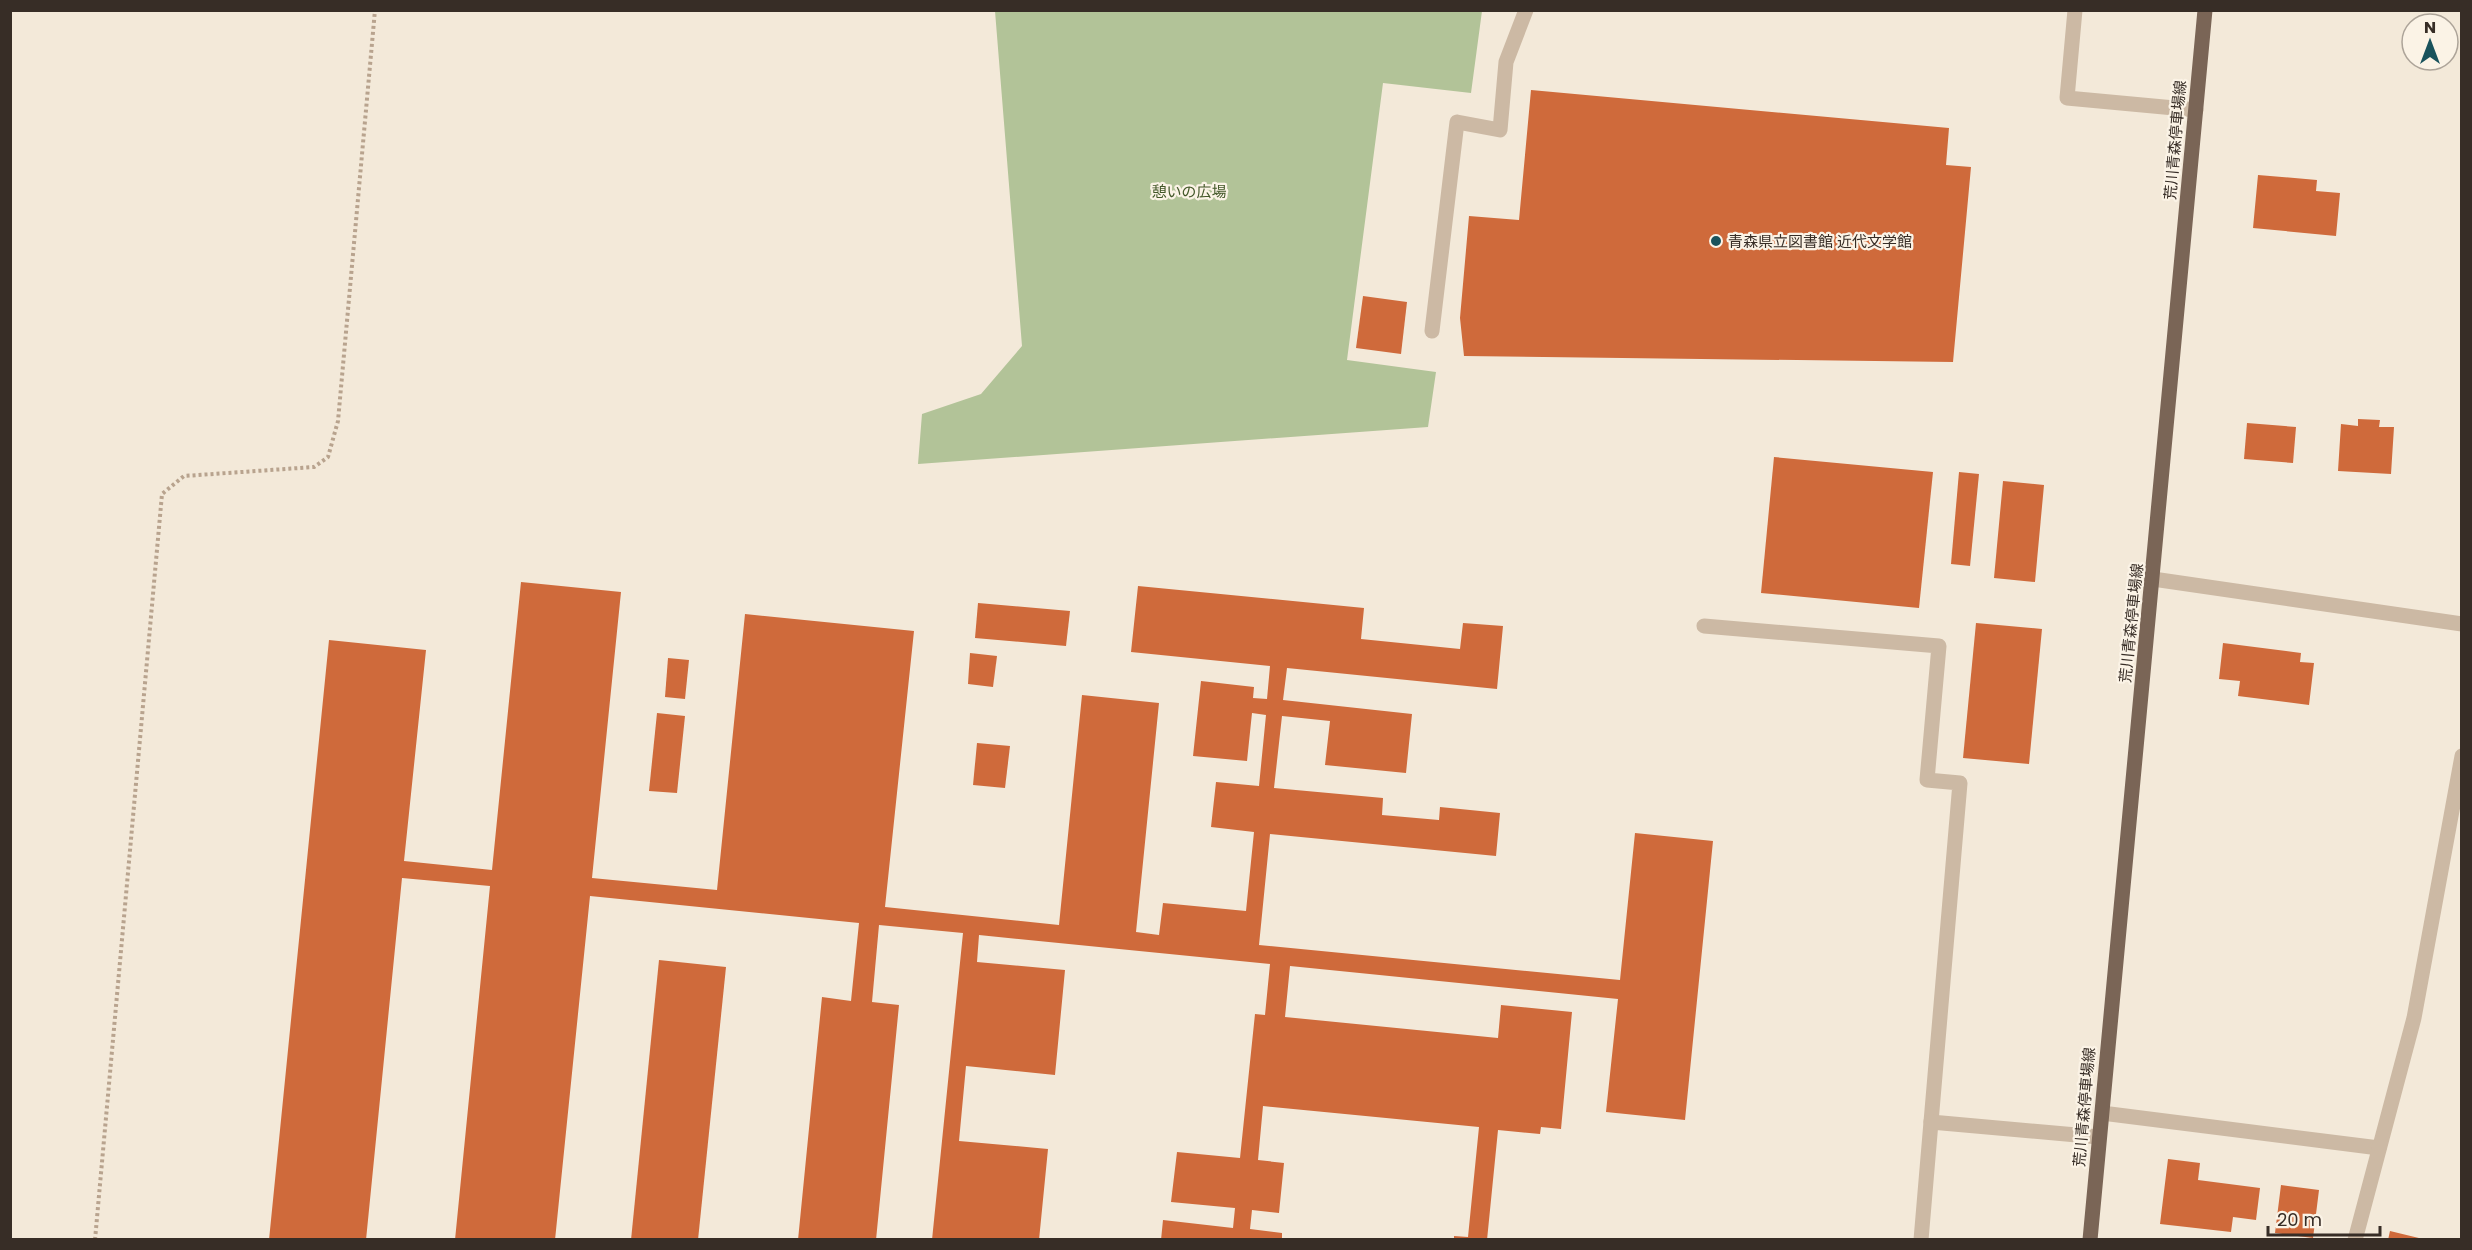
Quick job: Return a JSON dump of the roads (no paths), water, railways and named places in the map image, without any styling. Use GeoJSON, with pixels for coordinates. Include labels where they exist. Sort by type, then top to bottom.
{"type":"FeatureCollection","features":[{"type":"Feature","properties":{"kind":"main road","name":"荒川青森停車場線"},"geometry":{"type":"LineString","coordinates":[[2090,1239],[2205,10]]}},
{"type":"Feature","properties":{"kind":"lane"},"geometry":{"type":"LineString","coordinates":[[1432,331],[1456,122],[1500,130],[1506,62],[1526,10]]}},
{"type":"Feature","properties":{"kind":"lane"},"geometry":{"type":"LineString","coordinates":[[2075,10],[2067,98],[2196,110]]}},
{"type":"Feature","properties":{"kind":"lane"},"geometry":{"type":"LineString","coordinates":[[2153,579],[2462,624]]}},
{"type":"Feature","properties":{"kind":"lane"},"geometry":{"type":"LineString","coordinates":[[1704,626],[1939,646],[1928,780],[1960,783],[1921,1239]]}},
{"type":"Feature","properties":{"kind":"lane"},"geometry":{"type":"LineString","coordinates":[[2355,1239],[2414,1017],[2462,756]]}},
{"type":"Feature","properties":{"kind":"lane"},"geometry":{"type":"LineString","coordinates":[[2102,1113],[2379,1148]]}},
{"type":"Feature","properties":{"kind":"lane"},"geometry":{"type":"LineString","coordinates":[[1931,1122],[2099,1137]]}},
{"type":"Feature","properties":{"kind":"place","name":"青森県立図書館 近代文学館"},"geometry":{"type":"Point","coordinates":[1716,241]}},
{"type":"Feature","properties":{"kind":"park label","name":"憩いの広場"},"geometry":{"type":"Point","coordinates":[1189,191]}}]}
